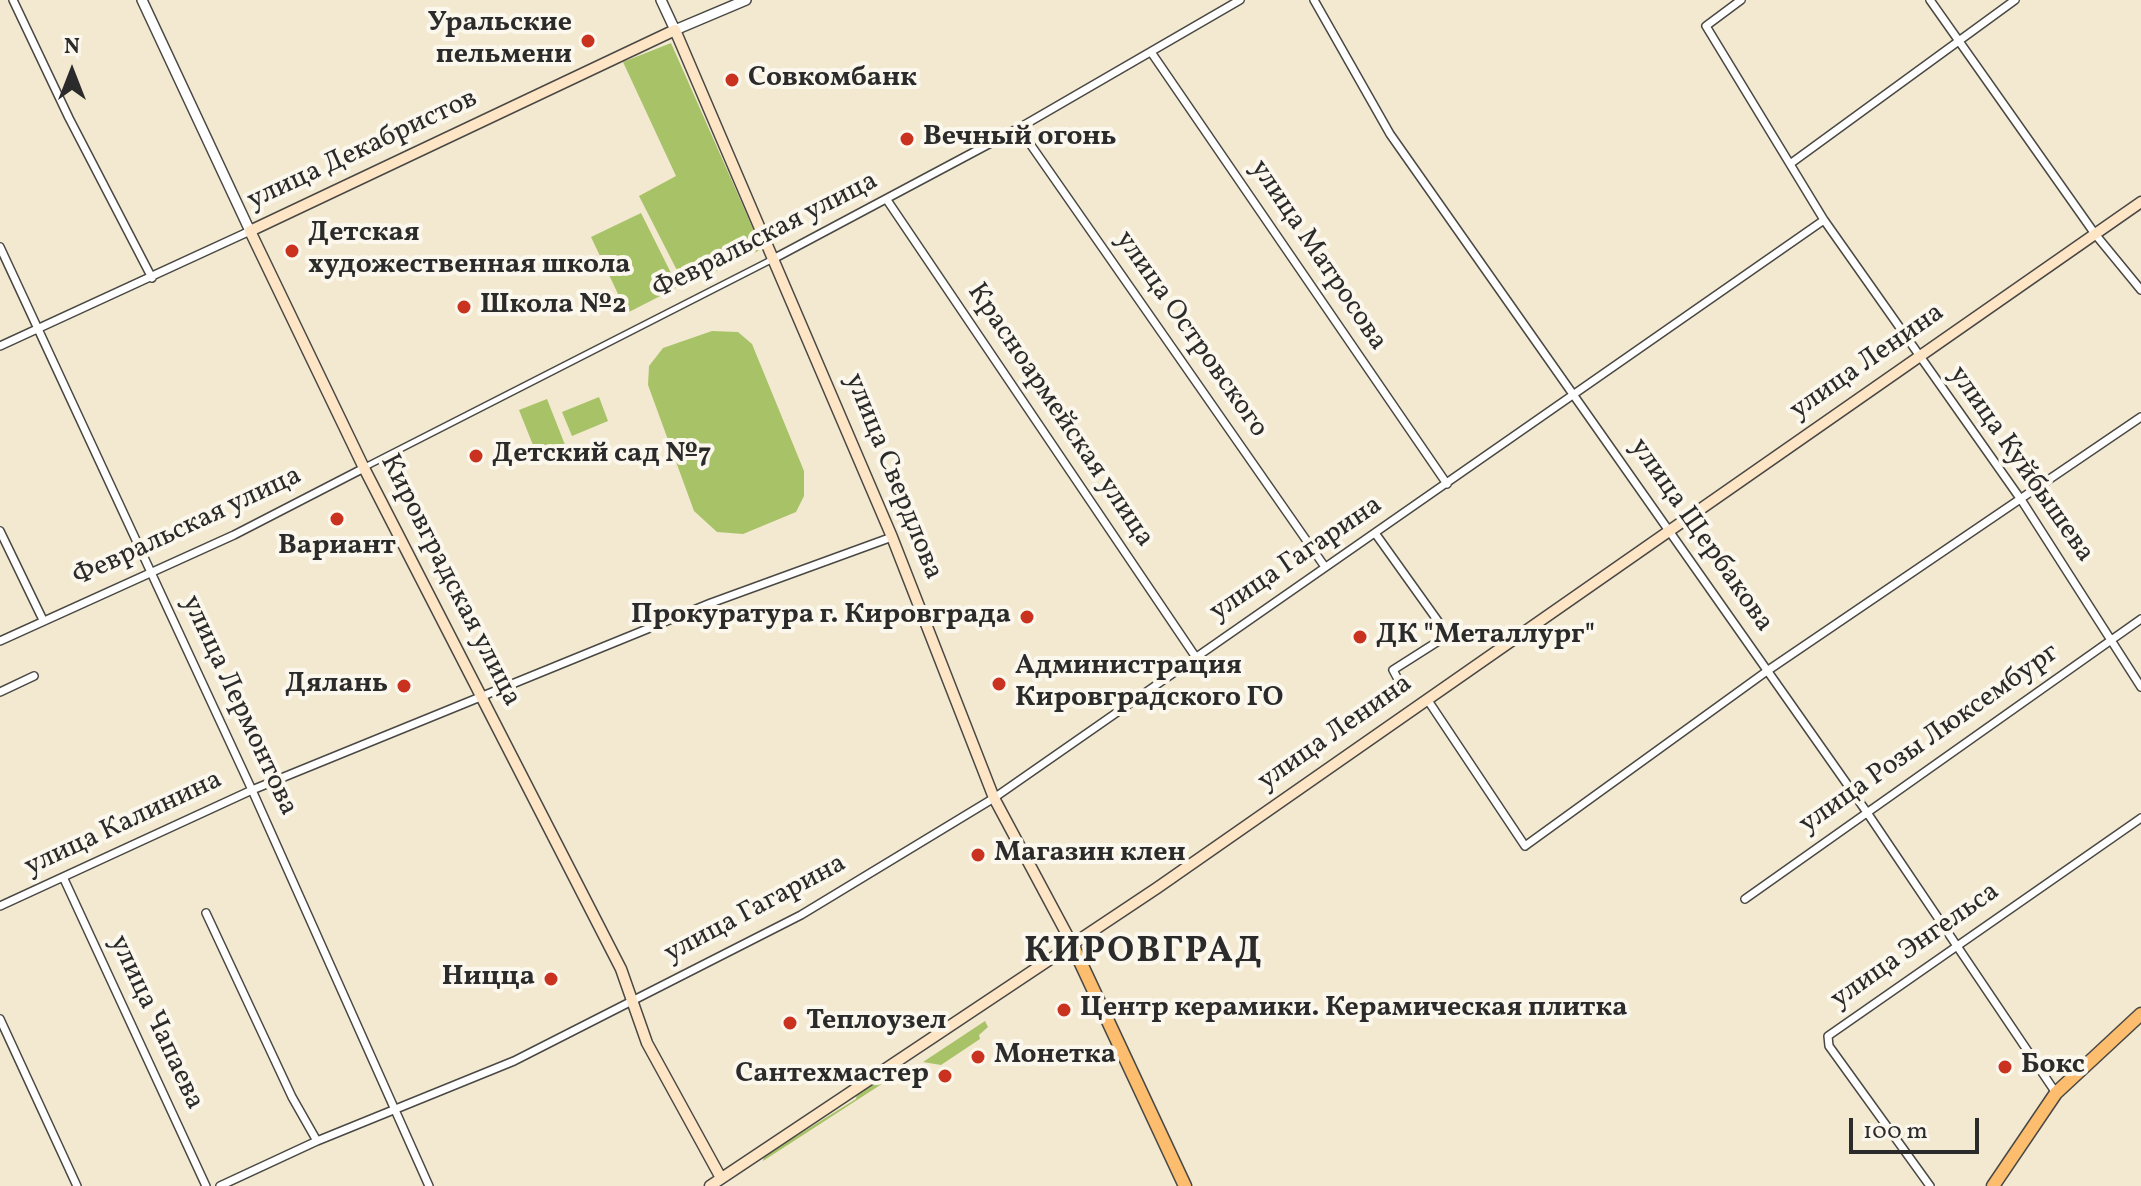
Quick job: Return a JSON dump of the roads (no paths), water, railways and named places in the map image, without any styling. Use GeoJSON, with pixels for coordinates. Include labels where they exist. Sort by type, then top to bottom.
{"type":"FeatureCollection","features":[{"type":"Feature","properties":{"kind":"main road","name":"улица Декабристов"},"geometry":{"type":"LineString","coordinates":[[250,231],[675,30]]}},
{"type":"Feature","properties":{"kind":"main road","name":"улица Свердлова"},"geometry":{"type":"LineString","coordinates":[[675,30],[892,537],[994,798],[1071,942],[1185,1186]]}},
{"type":"Feature","properties":{"kind":"main road","name":"улица Ленина"},"geometry":{"type":"LineString","coordinates":[[710,1186],[1071,942],[1157,888],[2141,202]]}},
{"type":"Feature","properties":{"kind":"main road","name":"Кировградская улица"},"geometry":{"type":"LineString","coordinates":[[250,231],[364,468],[621,969],[647,1043],[721,1178]]}},
{"type":"Feature","properties":{"kind":"main road"},"geometry":{"type":"LineString","coordinates":[[1993,1186],[2056,1093],[2141,1014]]}},
{"type":"Feature","properties":{"kind":"street"},"geometry":{"type":"LineString","coordinates":[[13,0],[69,118],[152,278]]}},
{"type":"Feature","properties":{"kind":"street","name":"Кировградская улица"},"geometry":{"type":"LineString","coordinates":[[142,0],[250,231]]}},
{"type":"Feature","properties":{"kind":"street","name":"улица Свердлова"},"geometry":{"type":"LineString","coordinates":[[661,0],[675,30]]}},
{"type":"Feature","properties":{"kind":"street","name":"улица Декабристов"},"geometry":{"type":"LineString","coordinates":[[675,30],[746,0]]}},
{"type":"Feature","properties":{"kind":"street","name":"Февральская улица"},"geometry":{"type":"LineString","coordinates":[[0,641],[234,535],[775,258],[1019,128],[1240,0]]}},
{"type":"Feature","properties":{"kind":"street","name":"улица Щербакова"},"geometry":{"type":"LineString","coordinates":[[1314,0],[1390,134],[1866,811],[2056,1093]]}},
{"type":"Feature","properties":{"kind":"street","name":"улица Куйбышева"},"geometry":{"type":"LineString","coordinates":[[1741,0],[1706,26],[1824,220],[2022,501],[2108,635],[2109,642],[2141,687]]}},
{"type":"Feature","properties":{"kind":"street"},"geometry":{"type":"LineString","coordinates":[[1930,0],[2095,234],[2141,290]]}},
{"type":"Feature","properties":{"kind":"street"},"geometry":{"type":"LineString","coordinates":[[1790,164],[2015,0]]}},
{"type":"Feature","properties":{"kind":"street","name":"улица Матросова"},"geometry":{"type":"LineString","coordinates":[[1151,52],[1447,484]]}},
{"type":"Feature","properties":{"kind":"street","name":"улица Островского"},"geometry":{"type":"LineString","coordinates":[[1019,128],[1325,567]]}},
{"type":"Feature","properties":{"kind":"street","name":"Красноармейская улица"},"geometry":{"type":"LineString","coordinates":[[887,200],[1195,656]]}},
{"type":"Feature","properties":{"kind":"street","name":"улица Гагарина"},"geometry":{"type":"LineString","coordinates":[[220,1186],[317,1141],[514,1061],[801,915],[994,798],[1824,220]]}},
{"type":"Feature","properties":{"kind":"street","name":"улица Декабристов"},"geometry":{"type":"LineString","coordinates":[[0,346],[250,231]]}},
{"type":"Feature","properties":{"kind":"street","name":"улица Лермонтова"},"geometry":{"type":"LineString","coordinates":[[0,247],[398,1109],[429,1186]]}},
{"type":"Feature","properties":{"kind":"street"},"geometry":{"type":"LineString","coordinates":[[1427,699],[1525,846],[1767,671],[2022,501],[2141,417]]}},
{"type":"Feature","properties":{"kind":"street"},"geometry":{"type":"LineString","coordinates":[[0,531],[43,620]]}},
{"type":"Feature","properties":{"kind":"street"},"geometry":{"type":"LineString","coordinates":[[1375,533],[1440,624],[1437,642],[1393,670],[1401,685]]}},
{"type":"Feature","properties":{"kind":"street","name":"улица Калинина"},"geometry":{"type":"LineString","coordinates":[[0,906],[252,790],[711,603],[892,537]]}},
{"type":"Feature","properties":{"kind":"street","name":"улица Розы Люксембург"},"geometry":{"type":"LineString","coordinates":[[1745,899],[2141,619]]}},
{"type":"Feature","properties":{"kind":"street"},"geometry":{"type":"LineString","coordinates":[[0,692],[34,676]]}},
{"type":"Feature","properties":{"kind":"street","name":"улица Энгельса"},"geometry":{"type":"LineString","coordinates":[[1930,1186],[1827,1039],[1956,944],[2141,818]]}},
{"type":"Feature","properties":{"kind":"street","name":"улица Чапаева"},"geometry":{"type":"LineString","coordinates":[[64,879],[206,1186]]}},
{"type":"Feature","properties":{"kind":"street"},"geometry":{"type":"LineString","coordinates":[[206,913],[292,1097],[317,1141]]}},
{"type":"Feature","properties":{"kind":"street"},"geometry":{"type":"LineString","coordinates":[[0,1019],[77,1186]]}},
{"type":"Feature","properties":{"kind":"place","name":"Уральские пельмени"},"geometry":{"type":"Point","coordinates":[588,41]}},
{"type":"Feature","properties":{"kind":"place","name":"Совкомбанк"},"geometry":{"type":"Point","coordinates":[732,80]}},
{"type":"Feature","properties":{"kind":"place","name":"Вечный огонь"},"geometry":{"type":"Point","coordinates":[907,139]}},
{"type":"Feature","properties":{"kind":"place","name":"Детская художественная школа"},"geometry":{"type":"Point","coordinates":[292,251]}},
{"type":"Feature","properties":{"kind":"place","name":"Школа №2"},"geometry":{"type":"Point","coordinates":[464,307]}},
{"type":"Feature","properties":{"kind":"place","name":"Детский сад №7"},"geometry":{"type":"Point","coordinates":[476,456]}},
{"type":"Feature","properties":{"kind":"place","name":"Вариант"},"geometry":{"type":"Point","coordinates":[337,519]}},
{"type":"Feature","properties":{"kind":"place","name":"Прокуратура г. Кировграда"},"geometry":{"type":"Point","coordinates":[1027,617]}},
{"type":"Feature","properties":{"kind":"place","name":"ДК \"Металлург\""},"geometry":{"type":"Point","coordinates":[1360,637]}},
{"type":"Feature","properties":{"kind":"place","name":"Администрация Кировградского ГО"},"geometry":{"type":"Point","coordinates":[999,684]}},
{"type":"Feature","properties":{"kind":"place","name":"Дялань"},"geometry":{"type":"Point","coordinates":[404,686]}},
{"type":"Feature","properties":{"kind":"place","name":"Магазин клен"},"geometry":{"type":"Point","coordinates":[978,855]}},
{"type":"Feature","properties":{"kind":"place","name":"Ницца"},"geometry":{"type":"Point","coordinates":[551,979]}},
{"type":"Feature","properties":{"kind":"place","name":"Центр керамики. Керамическая плитка"},"geometry":{"type":"Point","coordinates":[1064,1010]}},
{"type":"Feature","properties":{"kind":"place","name":"Теплоузел"},"geometry":{"type":"Point","coordinates":[790,1023]}},
{"type":"Feature","properties":{"kind":"place","name":"Монетка"},"geometry":{"type":"Point","coordinates":[978,1057]}},
{"type":"Feature","properties":{"kind":"place","name":"Бокс"},"geometry":{"type":"Point","coordinates":[2005,1067]}},
{"type":"Feature","properties":{"kind":"place","name":"Сантехмастер"},"geometry":{"type":"Point","coordinates":[945,1076]}},
{"type":"Feature","properties":{"kind":"district","name":"КИРОВГРАД"},"geometry":{"type":"Point","coordinates":[1144,954]}}]}
